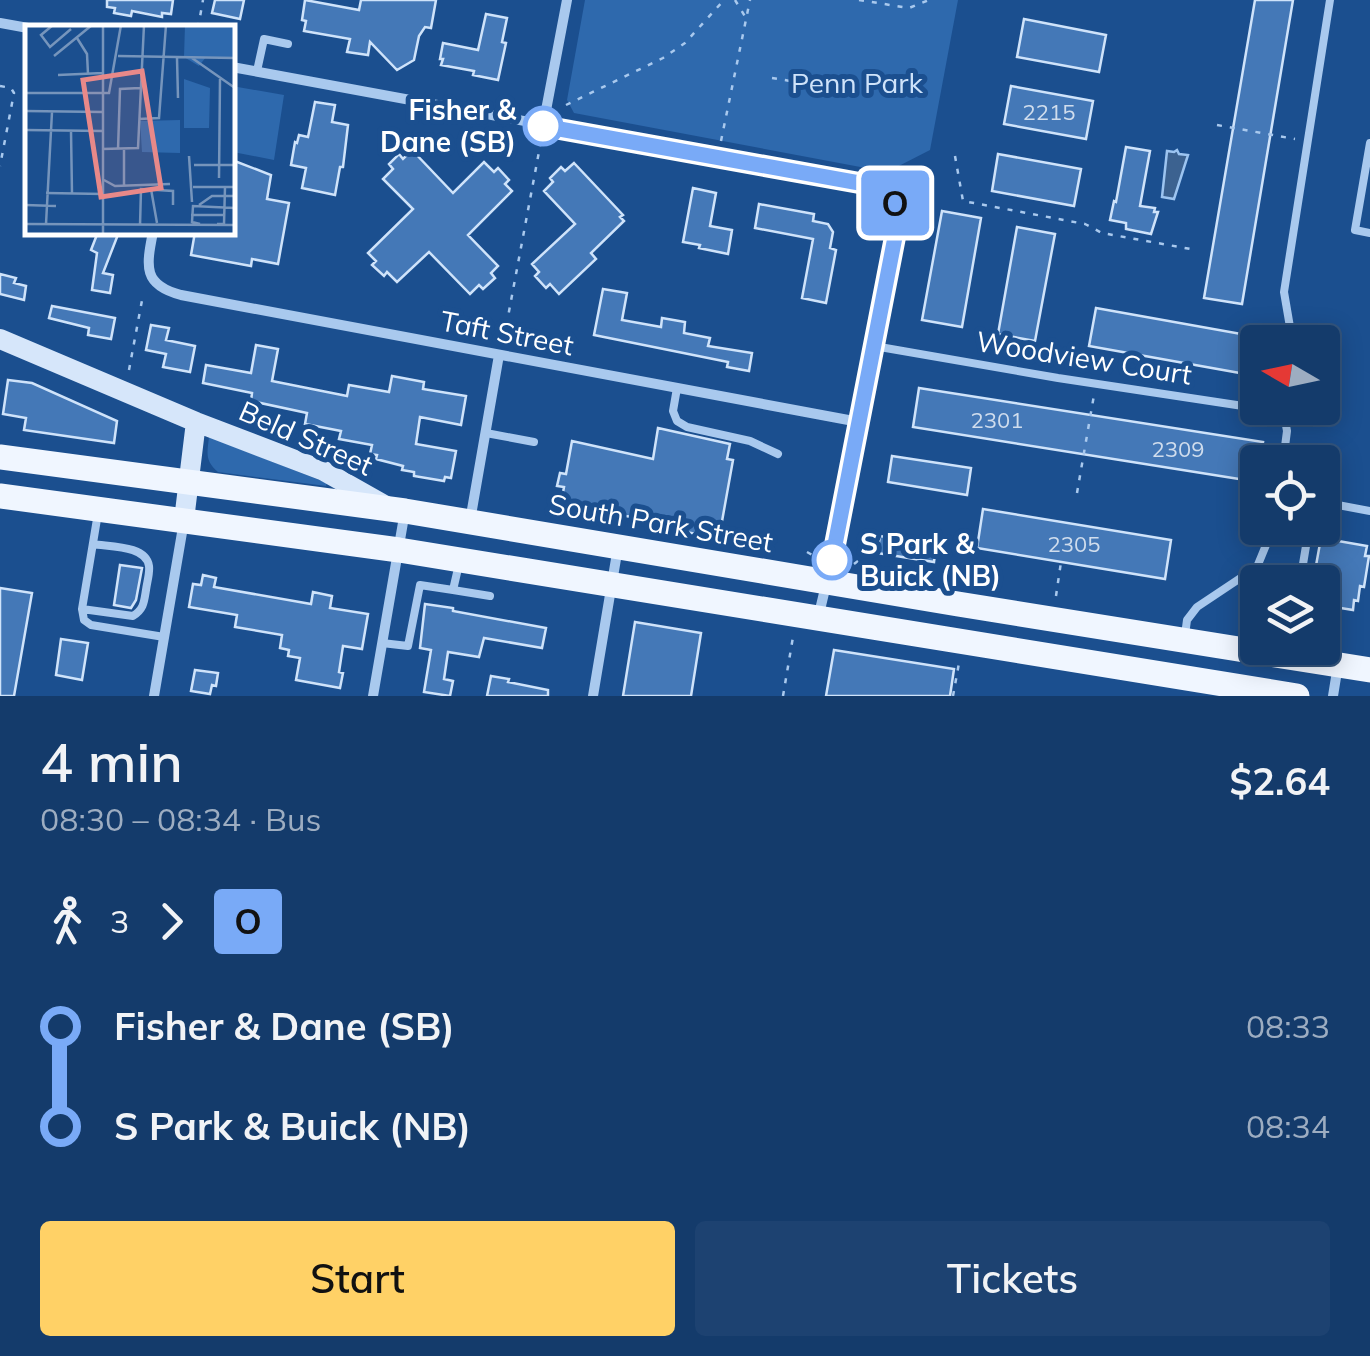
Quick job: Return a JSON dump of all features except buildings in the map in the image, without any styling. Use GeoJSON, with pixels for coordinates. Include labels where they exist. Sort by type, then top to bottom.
{"type":"FeatureCollection","features":[{"type":"Feature","properties":{"kind":"main road","name":"South Park Street"},"geometry":{"type":"LineString","coordinates":[[0,457],[470,521],[1240,648]]}},
{"type":"Feature","properties":{"kind":"main road"},"geometry":{"type":"LineString","coordinates":[[0,496],[460,559],[1296,696]]}},
{"type":"Feature","properties":{"kind":"main road","name":"South Park Street"},"geometry":{"type":"LineString","coordinates":[[1340,664],[1370,670]]}},
{"type":"Feature","properties":{"kind":"street"},"geometry":{"type":"LineString","coordinates":[[543,126],[567,0]]}},
{"type":"Feature","properties":{"kind":"street"},"geometry":{"type":"LineString","coordinates":[[0,23],[25,27]]}},
{"type":"Feature","properties":{"kind":"street"},"geometry":{"type":"LineString","coordinates":[[235,68],[876,186],[885,191],[896,204],[896,232],[818,618]]}},
{"type":"Feature","properties":{"kind":"street","name":"Taft Street"},"geometry":{"type":"LineString","coordinates":[[152,235],[148,260],[152,279],[162,290],[182,296],[859,422]]}},
{"type":"Feature","properties":{"kind":"street","name":"Beld Street"},"geometry":{"type":"LineString","coordinates":[[0,338],[196,422],[324,471],[398,510]]}},
{"type":"Feature","properties":{"kind":"street"},"geometry":{"type":"LineString","coordinates":[[470,521],[499,355]]}},
{"type":"Feature","properties":{"kind":"street","name":"Beld Street"},"geometry":{"type":"LineString","coordinates":[[184,520],[196,422]]}},
{"type":"Feature","properties":{"kind":"street"},"geometry":{"type":"LineString","coordinates":[[373,696],[399,550],[398,510]]}},
{"type":"Feature","properties":{"kind":"street"},"geometry":{"type":"LineString","coordinates":[[154,696],[184,520]]}},
{"type":"Feature","properties":{"kind":"street"},"geometry":{"type":"LineString","coordinates":[[593,696],[618,546]]}},
{"type":"Feature","properties":{"kind":"street"},"geometry":{"type":"LineString","coordinates":[[1333,696],[1338,665]]}},
{"type":"Feature","properties":{"kind":"lane"},"geometry":{"type":"LineString","coordinates":[[1290,325],[1284,292],[1330,0]]}},
{"type":"Feature","properties":{"kind":"lane"},"geometry":{"type":"LineString","coordinates":[[257,72],[264,39],[288,44]]}},
{"type":"Feature","properties":{"kind":"lane"},"geometry":{"type":"LineString","coordinates":[[1370,143],[1355,230],[1370,233]]}},
{"type":"Feature","properties":{"kind":"lane","name":"Woodview Court"},"geometry":{"type":"LineString","coordinates":[[874,346],[1240,404]]}},
{"type":"Feature","properties":{"kind":"lane"},"geometry":{"type":"LineString","coordinates":[[677,388],[673,411],[687,427],[750,441],[778,454]]}},
{"type":"Feature","properties":{"kind":"lane"},"geometry":{"type":"LineString","coordinates":[[486,433],[534,442]]}},
{"type":"Feature","properties":{"kind":"lane"},"geometry":{"type":"LineString","coordinates":[[1340,505],[1370,511]]}},
{"type":"Feature","properties":{"kind":"lane"},"geometry":{"type":"LineString","coordinates":[[99,509],[82,609],[84,620],[91,625],[164,636]]}},
{"type":"Feature","properties":{"kind":"lane"},"geometry":{"type":"LineString","coordinates":[[82,609],[132,616],[143,606],[149,568],[146,557],[136,551],[93,544]]}},
{"type":"Feature","properties":{"kind":"lane"},"geometry":{"type":"LineString","coordinates":[[1184,639],[1188,620],[1197,607],[1257,567],[1266,545]]}},
{"type":"Feature","properties":{"kind":"lane"},"geometry":{"type":"LineString","coordinates":[[453,590],[460,559]]}},
{"type":"Feature","properties":{"kind":"lane"},"geometry":{"type":"LineString","coordinates":[[382,643],[408,646],[420,584],[490,596]]}},
{"type":"Feature","properties":{"kind":"path"},"geometry":{"type":"LineString","coordinates":[[199,25],[203,0]]}},
{"type":"Feature","properties":{"kind":"path"},"geometry":{"type":"LineString","coordinates":[[566,105],[674,51],[724,0]]}},
{"type":"Feature","properties":{"kind":"path"},"geometry":{"type":"LineString","coordinates":[[735,0],[746,19]]}},
{"type":"Feature","properties":{"kind":"path"},"geometry":{"type":"LineString","coordinates":[[718,158],[750,0]]}},
{"type":"Feature","properties":{"kind":"path"},"geometry":{"type":"LineString","coordinates":[[858,0],[909,8],[929,0]]}},
{"type":"Feature","properties":{"kind":"path"},"geometry":{"type":"LineString","coordinates":[[772,78],[821,86]]}},
{"type":"Feature","properties":{"kind":"path"},"geometry":{"type":"LineString","coordinates":[[0,86],[10,87],[14,93],[0,166]]}},
{"type":"Feature","properties":{"kind":"path"},"geometry":{"type":"LineString","coordinates":[[1216,125],[1306,142]]}},
{"type":"Feature","properties":{"kind":"path"},"geometry":{"type":"LineString","coordinates":[[504,338],[542,141]]}},
{"type":"Feature","properties":{"kind":"path"},"geometry":{"type":"LineString","coordinates":[[955,156],[963,202],[1196,250]]}},
{"type":"Feature","properties":{"kind":"path"},"geometry":{"type":"LineString","coordinates":[[128,370],[143,294]]}},
{"type":"Feature","properties":{"kind":"path"},"geometry":{"type":"LineString","coordinates":[[1077,493],[1096,384]]}},
{"type":"Feature","properties":{"kind":"path"},"geometry":{"type":"LineString","coordinates":[[807,552],[814,556]]}},
{"type":"Feature","properties":{"kind":"path"},"geometry":{"type":"LineString","coordinates":[[1056,598],[1061,562]]}},
{"type":"Feature","properties":{"kind":"path"},"geometry":{"type":"LineString","coordinates":[[783,696],[794,631]]}},
{"type":"Feature","properties":{"kind":"path"},"geometry":{"type":"LineString","coordinates":[[954,696],[960,658]]}},
{"type":"Feature","properties":{"kind":"green space","name":"Penn Park"},"geometry":{"type":"Polygon","coordinates":[[[585,0],[958,0],[930,150],[887,172],[574,113],[567,100],[585,0]]]}},
{"type":"Feature","properties":{"kind":"green space"},"geometry":{"type":"Polygon","coordinates":[[[235,87],[284,95],[274,160],[235,152],[235,87]]]}},
{"type":"Feature","properties":{"kind":"green space"},"geometry":{"type":"Polygon","coordinates":[[[209,437],[327,483],[326,486],[218,472],[208,457],[209,437]]]}},
{"type":"Feature","properties":{"kind":"shaded area"},"geometry":{"type":"Polygon","coordinates":[[[1167,151],[1188,155],[1174,199],[1162,197],[1167,151]]]}},
{"type":"Feature","properties":{"kind":"bus line","name":"O"},"geometry":{"type":"LineString","coordinates":[[543,126],[876,186],[896,204],[896,232],[832,560]]}},
{"type":"Feature","properties":{"kind":"place","name":"Fisher & Dane (SB)"},"geometry":{"type":"Point","coordinates":[543,126]}},
{"type":"Feature","properties":{"kind":"place","name":"S Park & Buick (NB)"},"geometry":{"type":"Point","coordinates":[832,560]}}]}
